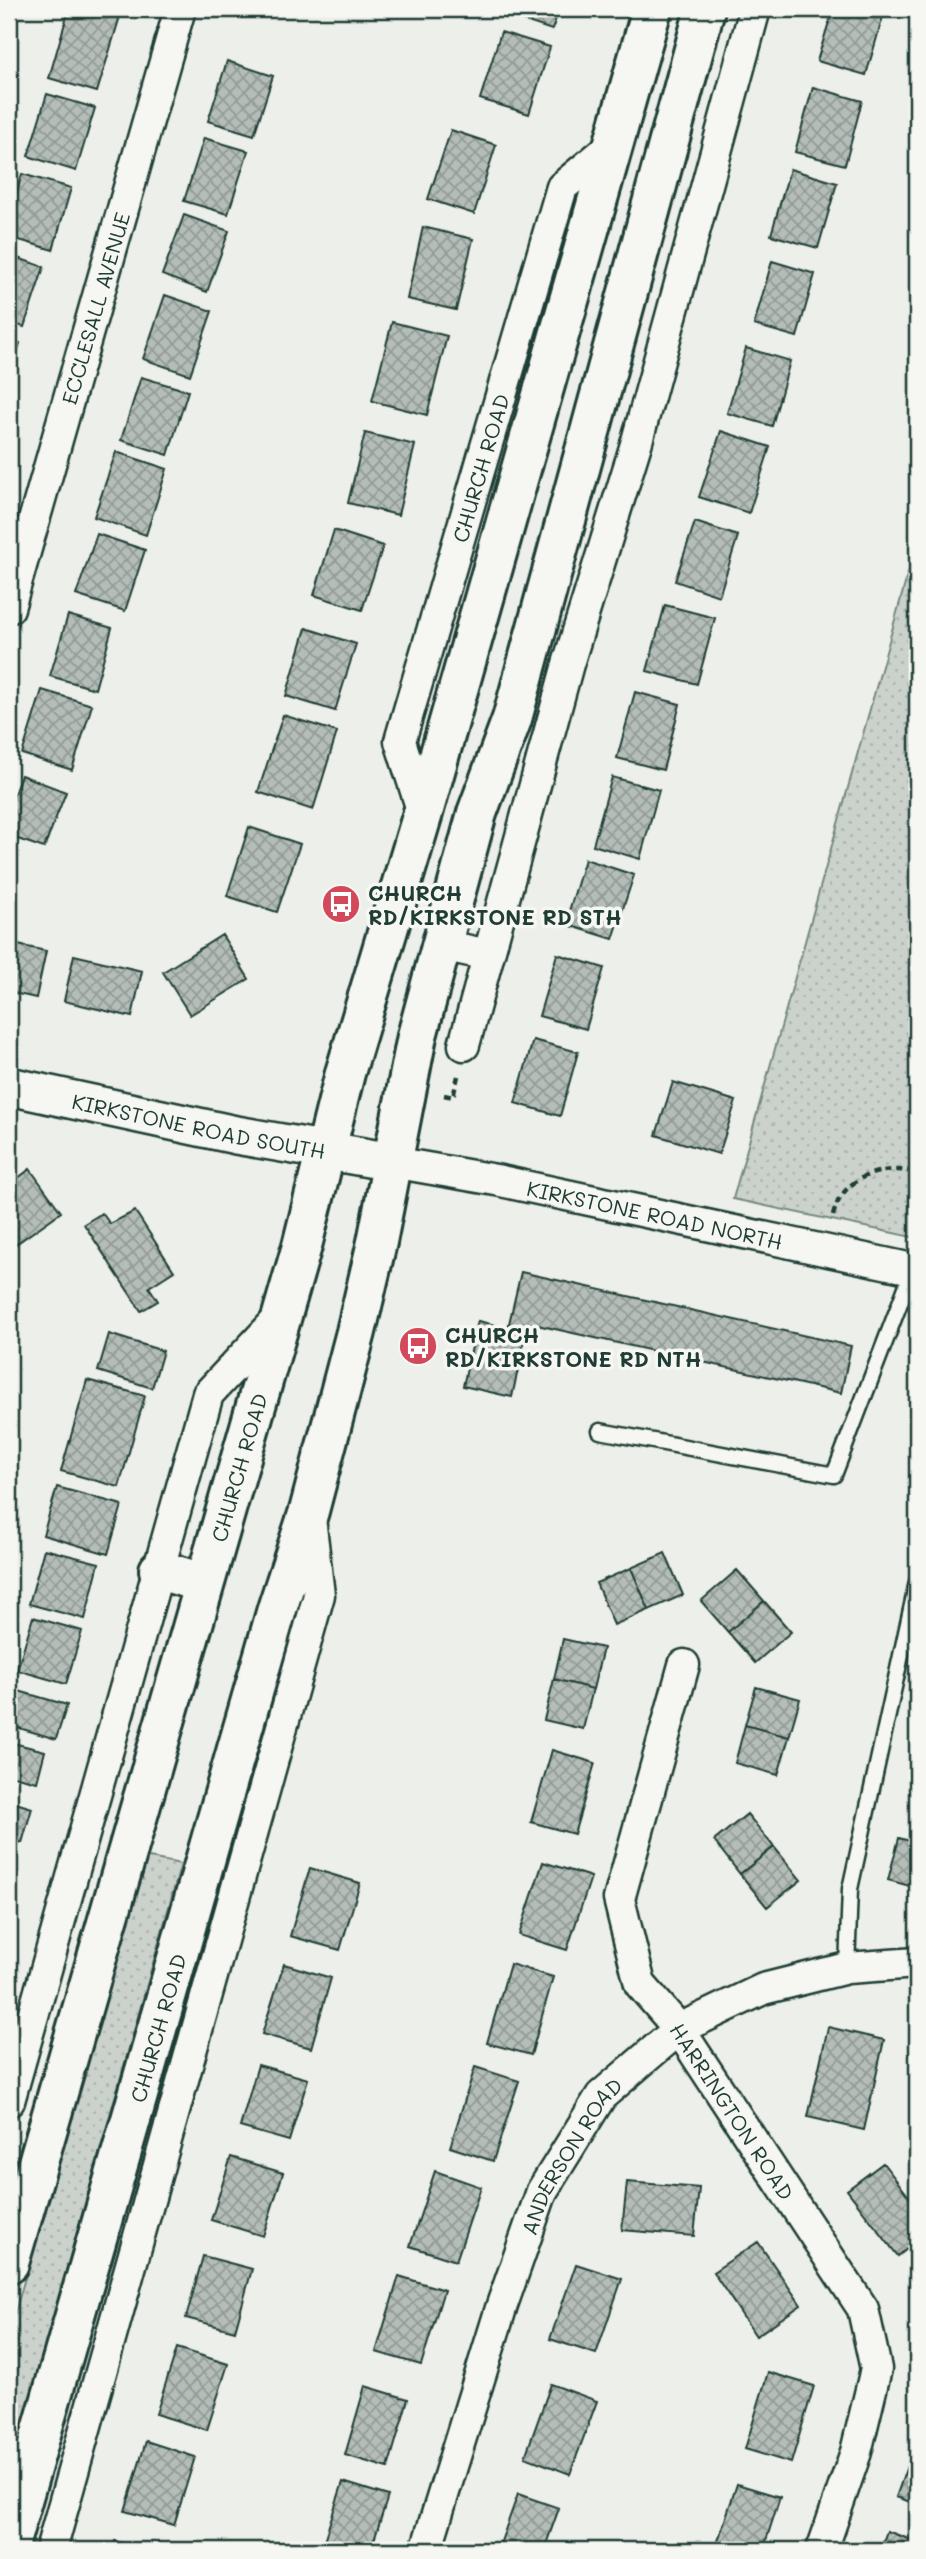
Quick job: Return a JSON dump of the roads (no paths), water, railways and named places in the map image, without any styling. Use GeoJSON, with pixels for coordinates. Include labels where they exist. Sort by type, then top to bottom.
{"type":"FeatureCollection","features":[{"type":"Feature","properties":{"kind":"highway","name":"CHURCH ROAD"},"geometry":{"type":"LineString","coordinates":[[9,2263],[280,1317],[345,1073],[424,813],[652,9]]}},
{"type":"Feature","properties":{"kind":"highway","name":"CHURCH ROAD"},"geometry":{"type":"LineString","coordinates":[[9,2546],[277,1608],[309,1511],[371,1268],[417,1036],[477,813],[512,719],[705,9]]}},
{"type":"Feature","properties":{"kind":"highway"},"geometry":{"type":"LineString","coordinates":[[159,1570],[203,1583]]}},
{"type":"Feature","properties":{"kind":"street","name":"ECCLESALL AVENUE"},"geometry":{"type":"LineString","coordinates":[[9,608],[180,9]]}},
{"type":"Feature","properties":{"kind":"street"},"geometry":{"type":"LineString","coordinates":[[464,1045],[568,664],[637,440],[755,9]]}},
{"type":"Feature","properties":{"kind":"street"},"geometry":{"type":"LineString","coordinates":[[530,654],[568,664]]}},
{"type":"Feature","properties":{"kind":"street"},"geometry":{"type":"LineString","coordinates":[[442,945],[488,955]]}},
{"type":"Feature","properties":{"kind":"street","name":"KIRKSTONE ROAD SOUTH"},"geometry":{"type":"LineString","coordinates":[[9,1086],[391,1162]]}},
{"type":"Feature","properties":{"kind":"street","name":"KIRKSTONE ROAD NORTH"},"geometry":{"type":"LineString","coordinates":[[391,1162],[496,1180],[915,1270]]}},
{"type":"Feature","properties":{"kind":"street","name":"CHURCH ROAD"},"geometry":{"type":"LineString","coordinates":[[9,2101],[208,1394],[280,1317]]}},
{"type":"Feature","properties":{"kind":"street","name":"CHURCH ROAD"},"geometry":{"type":"LineString","coordinates":[[51,2550],[319,1595],[309,1511]]}},
{"type":"Feature","properties":{"kind":"street","name":"HARRINGTON ROAD"},"geometry":{"type":"LineString","coordinates":[[684,1665],[620,1899],[639,1984],[679,2029],[863,2309],[876,2369],[856,2452],[822,2550]]}},
{"type":"Feature","properties":{"kind":"street","name":"ANDERSON ROAD"},"geometry":{"type":"LineString","coordinates":[[426,2550],[502,2305],[542,2191],[601,2096],[679,2029],[763,1989],[847,1968],[917,1963]]}},
{"type":"Feature","properties":{"kind":"lane"},"geometry":{"type":"LineString","coordinates":[[600,1431],[834,1475],[915,1270]]}},
{"type":"Feature","properties":{"kind":"lane"},"geometry":{"type":"LineString","coordinates":[[847,1968],[849,1889],[917,1582]]}},
{"type":"Feature","properties":{"kind":"place","name":"CHURCH RD/KIRKSTONE RD STH"},"geometry":{"type":"Point","coordinates":[341,904]}},
{"type":"Feature","properties":{"kind":"place","name":"CHURCH RD/KIRKSTONE RD NTH"},"geometry":{"type":"Point","coordinates":[418,1346]}}]}
